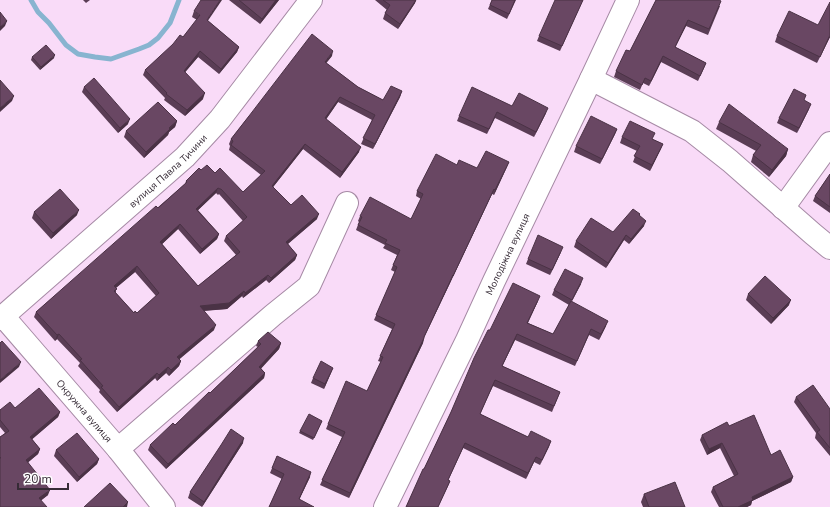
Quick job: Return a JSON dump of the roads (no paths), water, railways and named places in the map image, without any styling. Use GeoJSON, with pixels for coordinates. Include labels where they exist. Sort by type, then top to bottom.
{"type":"FeatureCollection","features":[{"type":"Feature","properties":{"kind":"street","name":"вулиця Павла Тичини"},"geometry":{"type":"LineString","coordinates":[[2,317],[185,157],[220,119],[311,0]]}},
{"type":"Feature","properties":{"kind":"street","name":"Молодіжна вулиця"},"geometry":{"type":"LineString","coordinates":[[385,507],[592,79],[628,0]]}},
{"type":"Feature","properties":{"kind":"street"},"geometry":{"type":"LineString","coordinates":[[592,79],[692,131],[730,161],[830,248]]}},
{"type":"Feature","properties":{"kind":"street"},"geometry":{"type":"LineString","coordinates":[[783,208],[830,143]]}},
{"type":"Feature","properties":{"kind":"street"},"geometry":{"type":"LineString","coordinates":[[118,449],[273,315],[309,286],[347,203]]}},
{"type":"Feature","properties":{"kind":"street","name":"Окружна вулиця"},"geometry":{"type":"LineString","coordinates":[[2,317],[118,449],[164,507]]}},
{"type":"Feature","properties":{"kind":"waterway"},"geometry":{"type":"LineString","coordinates":[[31,0],[38,12],[49,23],[66,45],[78,54],[111,59],[149,45],[158,38],[170,23],[179,0]]}}]}
